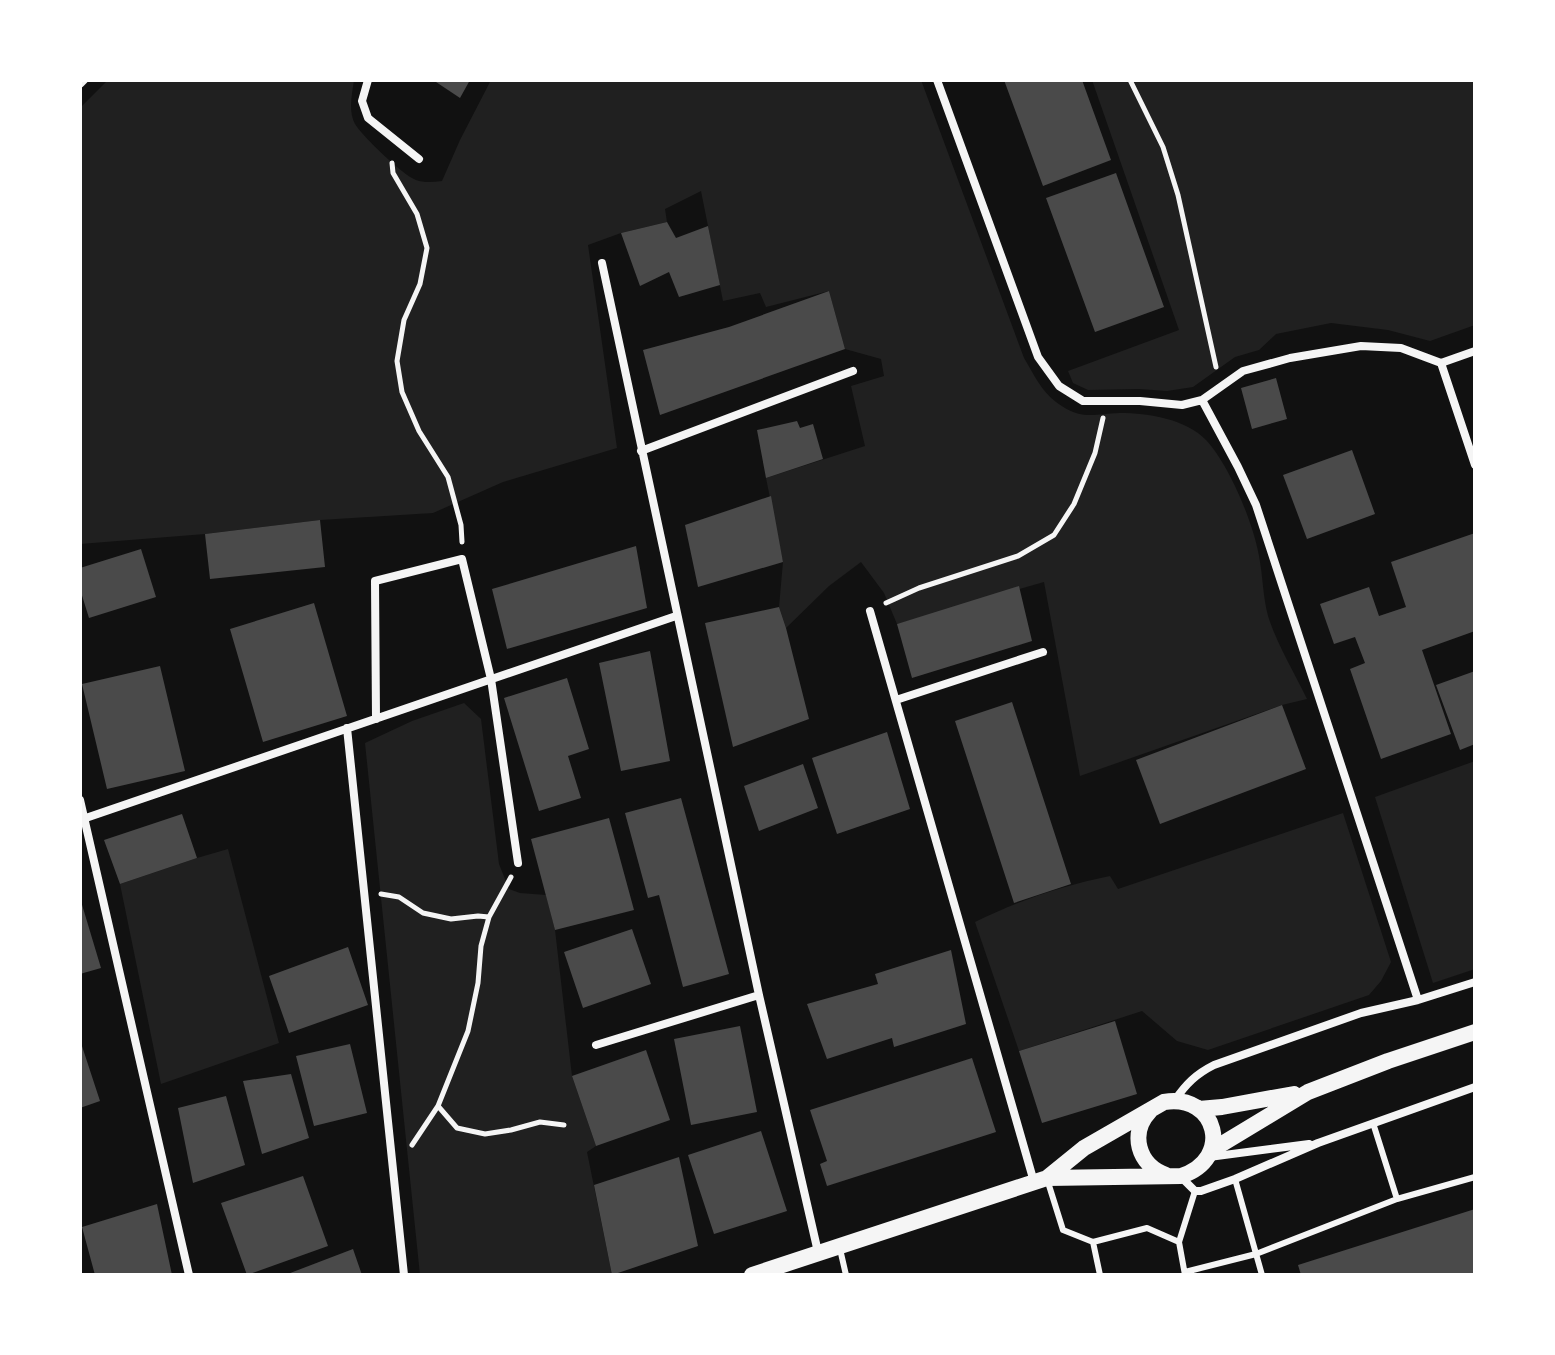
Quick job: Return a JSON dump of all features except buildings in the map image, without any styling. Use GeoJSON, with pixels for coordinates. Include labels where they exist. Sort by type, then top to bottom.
{"type":"FeatureCollection","features":[{"type":"Feature","properties":{"kind":"main road"},"geometry":{"type":"LineString","coordinates":[[752,1275],[1040,1180],[1192,1173],[1202,1167],[1211,1153],[1308,1092],[1475,1032]]}},
{"type":"Feature","properties":{"kind":"main road"},"geometry":{"type":"LineString","coordinates":[[1199,1109],[1308,1092]]}},
{"type":"Feature","properties":{"kind":"main road"},"geometry":{"type":"LineString","coordinates":[[1040,1180],[1084,1148],[1164,1102],[1175,1100],[1187,1102],[1206,1115],[1213,1132],[1211,1153]]}},
{"type":"Feature","properties":{"kind":"main road"},"geometry":{"type":"LineString","coordinates":[[1153,1108],[1140,1125],[1138,1146],[1148,1165],[1157,1172],[1174,1176]]}},
{"type":"Feature","properties":{"kind":"street"},"geometry":{"type":"LineString","coordinates":[[368,80],[362,101],[368,118],[419,159]]}},
{"type":"Feature","properties":{"kind":"street"},"geometry":{"type":"LineString","coordinates":[[937,80],[1038,357],[1059,386],[1083,401],[1182,405],[1202,400],[1243,371],[1290,358],[1361,346],[1401,348],[1441,363],[1475,351]]}},
{"type":"Feature","properties":{"kind":"street"},"geometry":{"type":"LineString","coordinates":[[602,263],[676,616],[818,1252]]}},
{"type":"Feature","properties":{"kind":"street"},"geometry":{"type":"LineString","coordinates":[[1441,363],[1475,465]]}},
{"type":"Feature","properties":{"kind":"street"},"geometry":{"type":"LineString","coordinates":[[641,451],[853,371]]}},
{"type":"Feature","properties":{"kind":"street"},"geometry":{"type":"LineString","coordinates":[[1202,400],[1256,505],[1418,1000]]}},
{"type":"Feature","properties":{"kind":"street"},"geometry":{"type":"LineString","coordinates":[[376,719],[375,581],[462,559],[491,679],[518,863]]}},
{"type":"Feature","properties":{"kind":"street"},"geometry":{"type":"LineString","coordinates":[[870,611],[1040,1180]]}},
{"type":"Feature","properties":{"kind":"street"},"geometry":{"type":"LineString","coordinates":[[82,820],[676,616]]}},
{"type":"Feature","properties":{"kind":"street"},"geometry":{"type":"LineString","coordinates":[[896,700],[1043,652]]}},
{"type":"Feature","properties":{"kind":"street"},"geometry":{"type":"LineString","coordinates":[[347,728],[404,1275]]}},
{"type":"Feature","properties":{"kind":"street"},"geometry":{"type":"LineString","coordinates":[[80,800],[82,820],[189,1275]]}},
{"type":"Feature","properties":{"kind":"street"},"geometry":{"type":"LineString","coordinates":[[1175,1100],[1197,1074],[1214,1065],[1361,1013],[1418,1000],[1475,982]]}},
{"type":"Feature","properties":{"kind":"street"},"geometry":{"type":"LineString","coordinates":[[596,1045],[759,995]]}},
{"type":"Feature","properties":{"kind":"street"},"geometry":{"type":"LineString","coordinates":[[1174,1176],[1195,1191],[1235,1179],[1318,1143],[1475,1087]]}},
{"type":"Feature","properties":{"kind":"street"},"geometry":{"type":"LineString","coordinates":[[1211,1153],[1318,1143]]}},
{"type":"Feature","properties":{"kind":"lane"},"geometry":{"type":"LineString","coordinates":[[1373,1123],[1397,1199]]}},
{"type":"Feature","properties":{"kind":"lane"},"geometry":{"type":"LineString","coordinates":[[1195,1191],[1179,1242],[1185,1274],[1256,1254],[1397,1199],[1475,1177]]}},
{"type":"Feature","properties":{"kind":"lane"},"geometry":{"type":"LineString","coordinates":[[1235,1179],[1262,1275]]}},
{"type":"Feature","properties":{"kind":"lane"},"geometry":{"type":"LineString","coordinates":[[1040,1180],[1063,1230],[1093,1242],[1147,1228],[1179,1242]]}},
{"type":"Feature","properties":{"kind":"lane"},"geometry":{"type":"LineString","coordinates":[[1093,1242],[1100,1275]]}},
{"type":"Feature","properties":{"kind":"lane"},"geometry":{"type":"LineString","coordinates":[[839,1245],[846,1275]]}},
{"type":"Feature","properties":{"kind":"path"},"geometry":{"type":"LineString","coordinates":[[1130,80],[1163,147],[1178,195],[1220,387]]}},
{"type":"Feature","properties":{"kind":"path"},"geometry":{"type":"LineString","coordinates":[[389,134],[393,173],[417,214],[427,248],[420,284],[404,320],[399,347],[397,361],[402,392],[419,431],[448,477],[461,525],[462,559]]}},
{"type":"Feature","properties":{"kind":"path"},"geometry":{"type":"LineString","coordinates":[[870,611],[919,588],[1018,556],[1054,535],[1074,504],[1095,453],[1108,401]]}},
{"type":"Feature","properties":{"kind":"path"},"geometry":{"type":"LineString","coordinates":[[393,1173],[438,1106],[468,1031],[478,983],[481,946],[489,917],[518,863]]}},
{"type":"Feature","properties":{"kind":"path"},"geometry":{"type":"LineString","coordinates":[[364,892],[399,897],[423,913],[451,919],[489,917]]}},
{"type":"Feature","properties":{"kind":"path"},"geometry":{"type":"LineString","coordinates":[[438,1106],[457,1128],[485,1134],[540,1122],[564,1125]]}},
{"type":"Feature","properties":{"kind":"shaded area"},"geometry":{"type":"Polygon","coordinates":[[[108,80],[354,80],[352,114],[359,130],[402,171],[416,180],[429,182],[442,181],[491,80],[921,80],[1024,358],[1038,382],[1051,398],[1073,412],[1154,416],[1188,427],[1206,440],[1224,465],[1247,514],[1257,547],[1268,616],[1307,699],[1080,776],[1044,582],[897,624],[884,593],[861,562],[829,586],[786,628],[779,607],[783,562],[766,478],[865,446],[851,386],[884,376],[881,359],[845,349],[829,291],[766,307],[760,293],[723,301],[701,191],[665,209],[667,222],[588,245],[617,448],[503,482],[433,513],[320,520],[205,534],[80,544],[80,108],[108,80]]]}},
{"type":"Feature","properties":{"kind":"shaded area"},"geometry":{"type":"Polygon","coordinates":[[[1092,80],[1475,80],[1475,325],[1430,341],[1388,330],[1331,323],[1276,334],[1259,350],[1235,357],[1193,387],[1167,391],[1088,390],[1073,383],[1068,371],[1179,330],[1092,80]]]}},
{"type":"Feature","properties":{"kind":"shaded area"},"geometry":{"type":"Polygon","coordinates":[[[464,703],[481,719],[499,864],[509,889],[546,895],[555,930],[572,1076],[596,1146],[587,1152],[612,1275],[420,1275],[365,743],[412,721],[464,703]]]}},
{"type":"Feature","properties":{"kind":"shaded area"},"geometry":{"type":"Polygon","coordinates":[[[1475,761],[1475,969],[1433,983],[1375,797],[1475,761]]]}},
{"type":"Feature","properties":{"kind":"shaded area"},"geometry":{"type":"Polygon","coordinates":[[[1343,813],[1391,962],[1369,995],[1208,1050],[1177,1041],[1142,1011],[1019,1051],[975,922],[1041,894],[1092,880],[1110,876],[1118,889],[1343,813]]]}},
{"type":"Feature","properties":{"kind":"shaded area"},"geometry":{"type":"Polygon","coordinates":[[[228,849],[279,1043],[161,1084],[120,884],[228,849]]]}}]}
